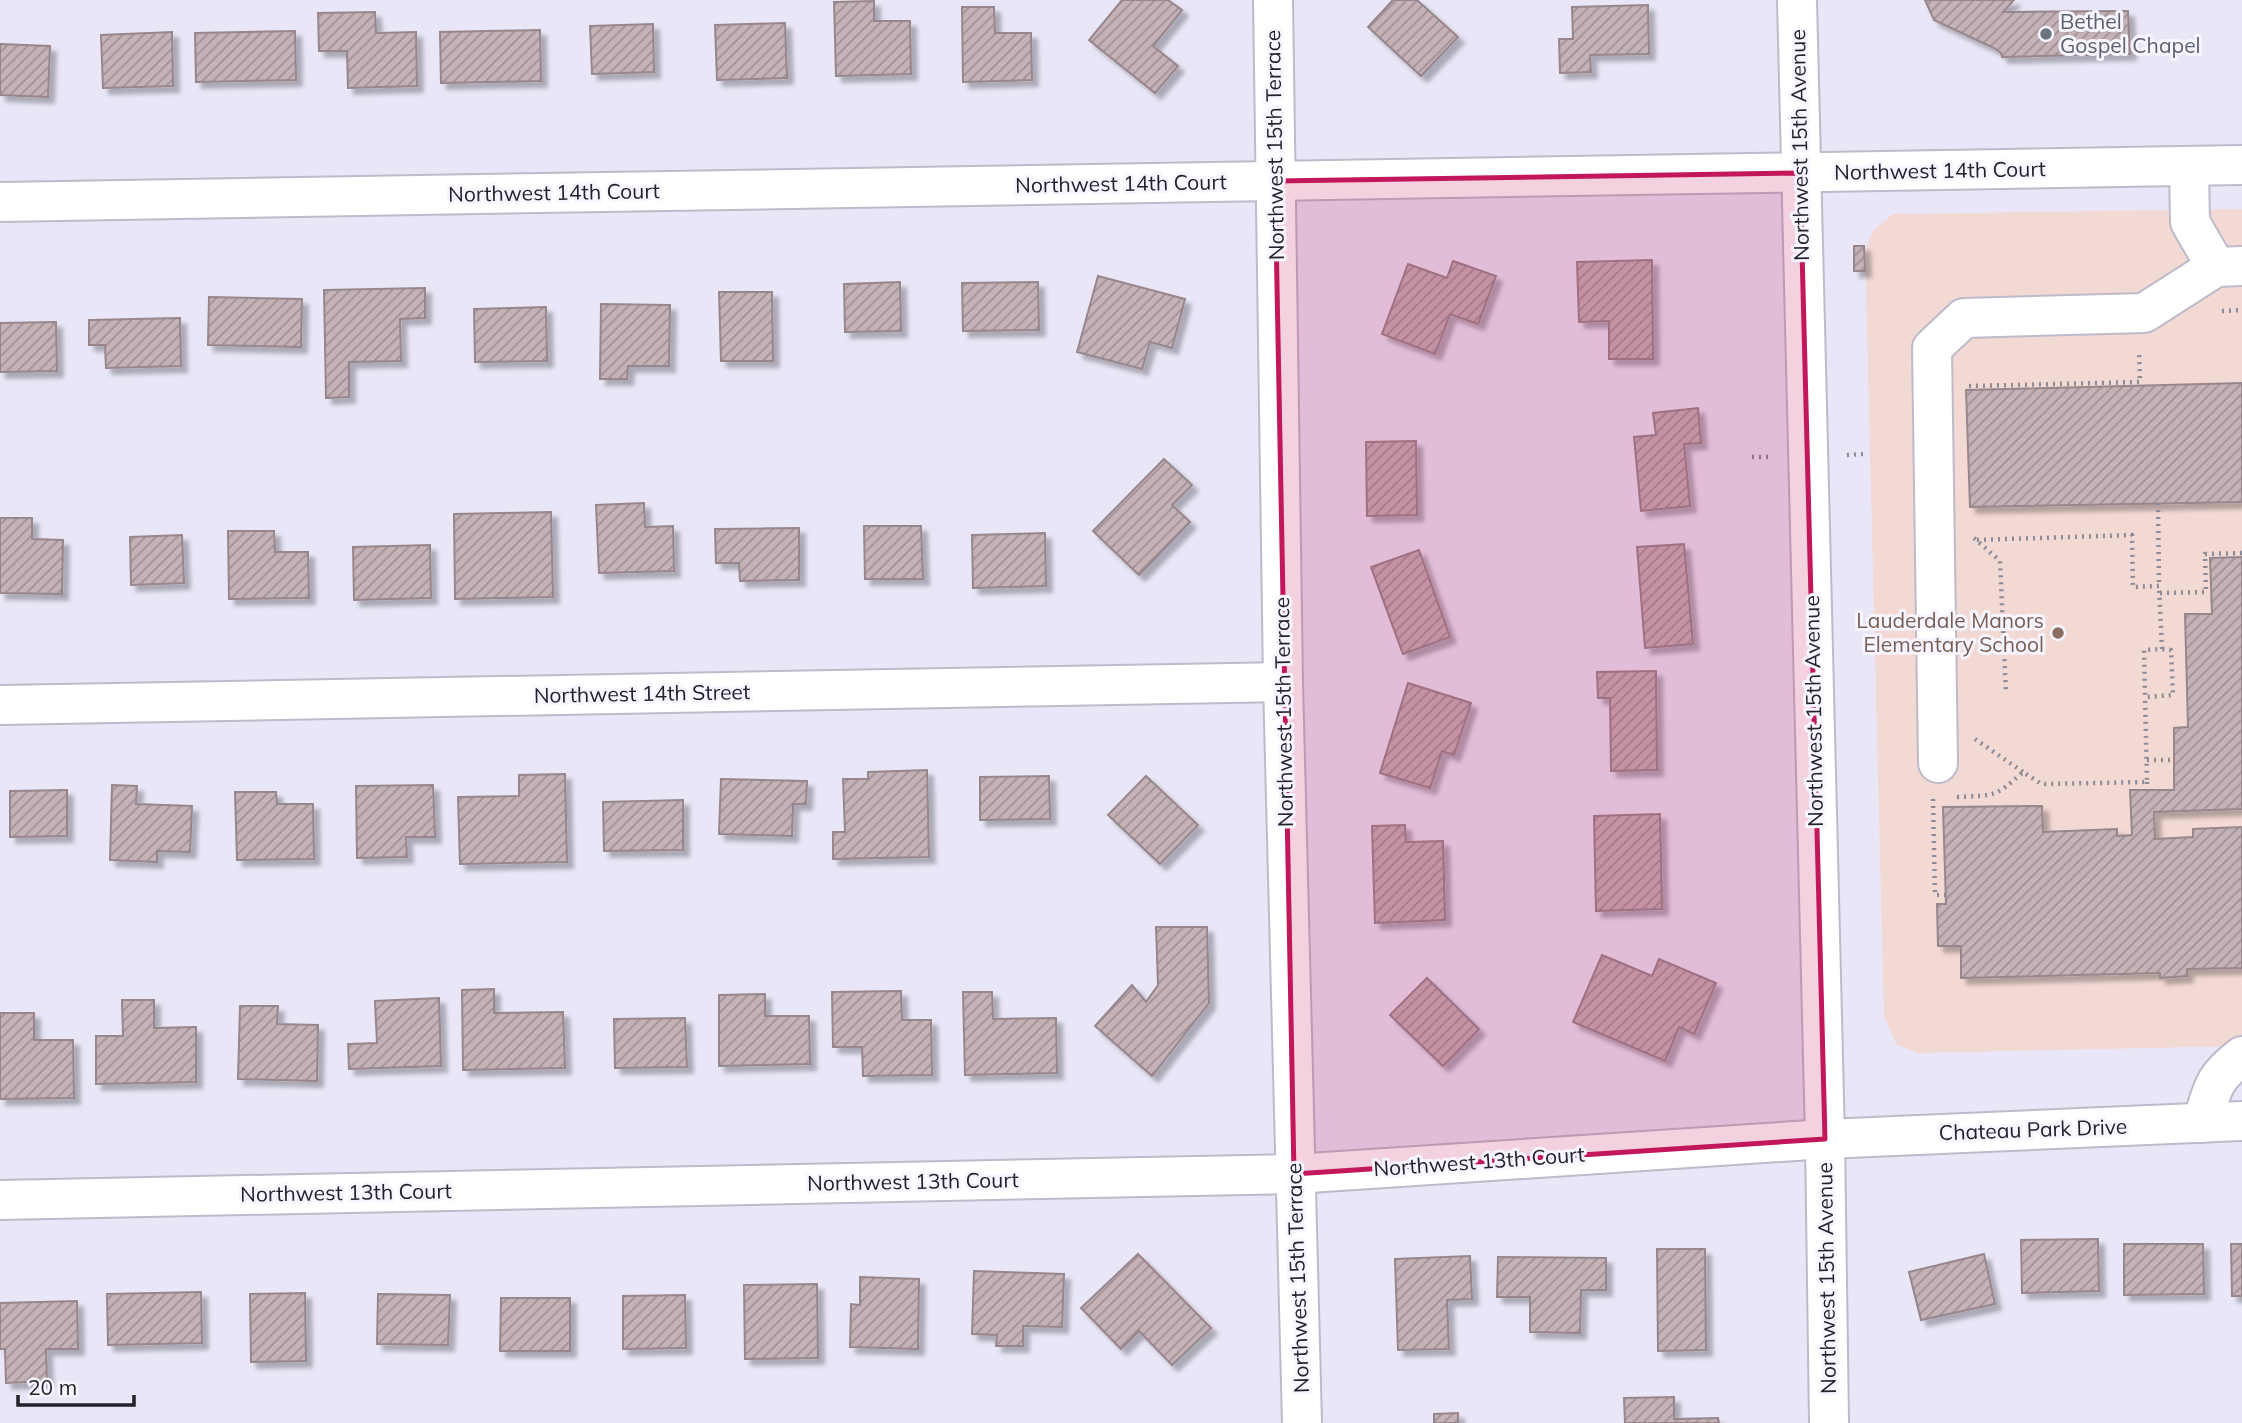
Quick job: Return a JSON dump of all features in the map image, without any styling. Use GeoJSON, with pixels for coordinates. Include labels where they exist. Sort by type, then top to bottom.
{"type":"FeatureCollection","features":[{"type":"Feature","properties":{"kind":"street","name":"Northwest 15th Terrace"},"geometry":{"type":"LineString","coordinates":[[1273,0],[1283,682],[1302,1423]]}},
{"type":"Feature","properties":{"kind":"street","name":"Northwest 15th Avenue"},"geometry":{"type":"LineString","coordinates":[[1797,0],[1825,1139],[1829,1423]]}},
{"type":"Feature","properties":{"kind":"street","name":"Northwest 14th Court"},"geometry":{"type":"LineString","coordinates":[[0,202],[2242,165]]}},
{"type":"Feature","properties":{"kind":"street"},"geometry":{"type":"LineString","coordinates":[[1938,751],[1932,348],[1964,318],[2144,313],[2229,267],[2190,222],[2189,166]]}},
{"type":"Feature","properties":{"kind":"street","name":"Northwest 14th Street"},"geometry":{"type":"LineString","coordinates":[[0,705],[1283,682]]}},
{"type":"Feature","properties":{"kind":"street"},"geometry":{"type":"LineString","coordinates":[[2202,1123],[2221,1072],[2242,1056]]}},
{"type":"Feature","properties":{"kind":"street","name":"Chateau Park Drive"},"geometry":{"type":"LineString","coordinates":[[1825,1139],[2242,1121]]}},
{"type":"Feature","properties":{"kind":"street","name":"Northwest 13th Court"},"geometry":{"type":"LineString","coordinates":[[0,1200],[1294,1174],[1825,1139]]}},
{"type":"Feature","properties":{"kind":"path"},"geometry":{"type":"LineString","coordinates":[[2220,311],[2242,310]]}},
{"type":"Feature","properties":{"kind":"path"},"geometry":{"type":"LineString","coordinates":[[1964,387],[2140,382],[2139,341]]}},
{"type":"Feature","properties":{"kind":"path"},"geometry":{"type":"LineString","coordinates":[[2158,503],[2162,649]]}},
{"type":"Feature","properties":{"kind":"path"},"geometry":{"type":"LineString","coordinates":[[1969,533],[2000,561],[2006,694]]}},
{"type":"Feature","properties":{"kind":"path"},"geometry":{"type":"LineString","coordinates":[[1976,540],[2132,535],[2133,587],[2159,586]]}},
{"type":"Feature","properties":{"kind":"path"},"geometry":{"type":"LineString","coordinates":[[2160,593],[2206,592],[2205,554],[2242,553]]}},
{"type":"Feature","properties":{"kind":"path"},"geometry":{"type":"LineString","coordinates":[[2146,696],[2173,695],[2171,650],[2144,650],[2147,790]]}},
{"type":"Feature","properties":{"kind":"path"},"geometry":{"type":"LineString","coordinates":[[1938,751],[1977,739],[2040,783],[2147,782]]}},
{"type":"Feature","properties":{"kind":"path"},"geometry":{"type":"LineString","coordinates":[[2147,760],[2174,760]]}},
{"type":"Feature","properties":{"kind":"path"},"geometry":{"type":"LineString","coordinates":[[1946,895],[1935,895],[1933,798],[2000,793],[2023,772]]}},
{"type":"Feature","properties":{"kind":"highlighted area"},"geometry":{"type":"Polygon","coordinates":[[[1800,173],[1825,1139],[1294,1174],[1275,181],[1800,173]]]}},
{"type":"Feature","properties":{"kind":"shaded area","name":"Lauderdale Manors Elementary School"},"geometry":{"type":"Polygon","coordinates":[[[2242,209],[2242,1046],[1919,1053],[1896,1044],[1884,1016],[1865,251],[1873,231],[1893,214],[2242,209]]]}},
{"type":"Feature","properties":{"kind":"building"},"geometry":{"type":"Polygon","coordinates":[[[1122,0],[1168,0],[1182,10],[1153,46],[1178,66],[1155,93],[1089,40],[1122,0]]]}},
{"type":"Feature","properties":{"kind":"building"},"geometry":{"type":"Polygon","coordinates":[[[1393,0],[1417,0],[1458,37],[1421,76],[1368,27],[1393,0]]]}},
{"type":"Feature","properties":{"kind":"building","name":"Bethel Gospel Chapel"},"geometry":{"type":"Polygon","coordinates":[[[1925,0],[2014,0],[2003,12],[2128,11],[2130,54],[2002,57],[1994,48],[1934,20],[1925,0]]]}},
{"type":"Feature","properties":{"kind":"building"},"geometry":{"type":"Polygon","coordinates":[[[874,1],[874,21],[910,21],[911,74],[836,76],[834,2],[874,1]]]}},
{"type":"Feature","properties":{"kind":"building"},"geometry":{"type":"Polygon","coordinates":[[[1648,5],[1649,54],[1590,55],[1591,72],[1560,73],[1559,39],[1573,39],[1572,7],[1648,5]]]}},
{"type":"Feature","properties":{"kind":"building"},"geometry":{"type":"Polygon","coordinates":[[[962,7],[994,7],[995,33],[1031,33],[1032,80],[963,82],[962,7]]]}},
{"type":"Feature","properties":{"kind":"building"},"geometry":{"type":"Polygon","coordinates":[[[375,12],[376,33],[416,32],[417,86],[348,88],[347,51],[319,51],[318,13],[375,12]]]}},
{"type":"Feature","properties":{"kind":"building"},"geometry":{"type":"Polygon","coordinates":[[[785,23],[787,78],[717,80],[715,25],[785,23]]]}},
{"type":"Feature","properties":{"kind":"building"},"geometry":{"type":"Polygon","coordinates":[[[653,24],[654,72],[592,74],[590,26],[653,24]]]}},
{"type":"Feature","properties":{"kind":"building"},"geometry":{"type":"Polygon","coordinates":[[[540,30],[541,81],[441,83],[440,32],[540,30]]]}},
{"type":"Feature","properties":{"kind":"building"},"geometry":{"type":"Polygon","coordinates":[[[295,31],[296,80],[196,82],[195,33],[295,31]]]}},
{"type":"Feature","properties":{"kind":"building"},"geometry":{"type":"Polygon","coordinates":[[[172,32],[173,86],[103,88],[101,35],[172,32]]]}},
{"type":"Feature","properties":{"kind":"building"},"geometry":{"type":"Polygon","coordinates":[[[0,44],[50,46],[48,97],[0,95],[0,44]]]}},
{"type":"Feature","properties":{"kind":"building"},"geometry":{"type":"Polygon","coordinates":[[[1854,246],[1864,246],[1865,271],[1854,271],[1854,246]]]}},
{"type":"Feature","properties":{"kind":"building"},"geometry":{"type":"Polygon","coordinates":[[[1652,260],[1653,359],[1609,359],[1609,321],[1579,322],[1577,262],[1652,260]]]}},
{"type":"Feature","properties":{"kind":"building"},"geometry":{"type":"Polygon","coordinates":[[[1453,261],[1496,276],[1478,324],[1450,314],[1435,354],[1382,334],[1408,264],[1447,278],[1453,261]]]}},
{"type":"Feature","properties":{"kind":"building"},"geometry":{"type":"Polygon","coordinates":[[[1098,276],[1185,299],[1172,348],[1150,342],[1142,369],[1077,352],[1098,276]]]}},
{"type":"Feature","properties":{"kind":"building"},"geometry":{"type":"Polygon","coordinates":[[[900,282],[901,331],[845,332],[844,284],[900,282]]]}},
{"type":"Feature","properties":{"kind":"building"},"geometry":{"type":"Polygon","coordinates":[[[1038,282],[1039,330],[963,331],[962,283],[1038,282]]]}},
{"type":"Feature","properties":{"kind":"building"},"geometry":{"type":"Polygon","coordinates":[[[425,288],[425,318],[400,319],[401,361],[349,362],[349,397],[326,398],[324,290],[425,288]]]}},
{"type":"Feature","properties":{"kind":"building"},"geometry":{"type":"Polygon","coordinates":[[[719,292],[772,292],[773,361],[721,361],[719,292]]]}},
{"type":"Feature","properties":{"kind":"building"},"geometry":{"type":"Polygon","coordinates":[[[209,297],[302,299],[301,347],[208,345],[209,297]]]}},
{"type":"Feature","properties":{"kind":"building"},"geometry":{"type":"Polygon","coordinates":[[[601,304],[670,305],[669,366],[628,366],[627,379],[600,379],[601,304]]]}},
{"type":"Feature","properties":{"kind":"building"},"geometry":{"type":"Polygon","coordinates":[[[546,307],[547,361],[475,362],[474,309],[546,307]]]}},
{"type":"Feature","properties":{"kind":"building"},"geometry":{"type":"Polygon","coordinates":[[[180,318],[181,366],[106,368],[105,345],[89,345],[89,320],[180,318]]]}},
{"type":"Feature","properties":{"kind":"building"},"geometry":{"type":"Polygon","coordinates":[[[56,322],[57,371],[0,372],[0,323],[56,322]]]}},
{"type":"Feature","properties":{"kind":"building"},"geometry":{"type":"Polygon","coordinates":[[[2242,383],[2242,502],[1970,507],[1966,390],[2242,383]]]}},
{"type":"Feature","properties":{"kind":"building"},"geometry":{"type":"Polygon","coordinates":[[[1698,408],[1701,443],[1684,444],[1690,506],[1641,511],[1634,437],[1656,435],[1653,413],[1698,408]]]}},
{"type":"Feature","properties":{"kind":"building"},"geometry":{"type":"Polygon","coordinates":[[[1416,441],[1417,515],[1367,516],[1366,442],[1416,441]]]}},
{"type":"Feature","properties":{"kind":"building"},"geometry":{"type":"Polygon","coordinates":[[[1164,459],[1192,485],[1172,505],[1190,522],[1139,575],[1093,531],[1164,459]]]}},
{"type":"Feature","properties":{"kind":"building"},"geometry":{"type":"Polygon","coordinates":[[[644,503],[645,527],[673,526],[674,571],[599,573],[596,505],[644,503]]]}},
{"type":"Feature","properties":{"kind":"building"},"geometry":{"type":"Polygon","coordinates":[[[551,512],[553,597],[455,599],[454,514],[551,512]]]}},
{"type":"Feature","properties":{"kind":"building"},"geometry":{"type":"Polygon","coordinates":[[[0,518],[32,518],[32,539],[63,540],[62,594],[0,593],[0,518]]]}},
{"type":"Feature","properties":{"kind":"building"},"geometry":{"type":"Polygon","coordinates":[[[864,526],[921,526],[923,579],[865,579],[864,526]]]}},
{"type":"Feature","properties":{"kind":"building"},"geometry":{"type":"Polygon","coordinates":[[[799,528],[799,580],[740,581],[739,563],[716,563],[715,529],[799,528]]]}},
{"type":"Feature","properties":{"kind":"building"},"geometry":{"type":"Polygon","coordinates":[[[228,531],[274,531],[275,552],[308,552],[309,598],[229,599],[228,531]]]}},
{"type":"Feature","properties":{"kind":"building"},"geometry":{"type":"Polygon","coordinates":[[[1045,533],[1046,586],[973,588],[972,535],[1045,533]]]}},
{"type":"Feature","properties":{"kind":"building"},"geometry":{"type":"Polygon","coordinates":[[[182,535],[184,583],[131,585],[130,537],[182,535]]]}},
{"type":"Feature","properties":{"kind":"building"},"geometry":{"type":"Polygon","coordinates":[[[1684,544],[1693,644],[1645,648],[1637,547],[1684,544]]]}},
{"type":"Feature","properties":{"kind":"building"},"geometry":{"type":"Polygon","coordinates":[[[430,545],[431,598],[354,600],[353,547],[430,545]]]}},
{"type":"Feature","properties":{"kind":"building"},"geometry":{"type":"Polygon","coordinates":[[[1419,550],[1450,637],[1403,654],[1371,567],[1419,550]]]}},
{"type":"Feature","properties":{"kind":"building"},"geometry":{"type":"Polygon","coordinates":[[[2242,557],[2242,809],[2154,812],[2155,839],[2193,837],[2193,829],[2242,827],[2242,968],[2187,969],[2187,976],[2160,978],[2160,973],[1961,978],[1961,946],[1938,946],[1937,904],[1946,904],[1943,807],[2042,806],[2043,832],[2117,829],[2117,836],[2132,835],[2130,790],[2174,790],[2174,728],[2188,727],[2185,614],[2212,614],[2210,558],[2242,557]]]}},
{"type":"Feature","properties":{"kind":"building"},"geometry":{"type":"Polygon","coordinates":[[[1656,671],[1657,770],[1611,771],[1610,698],[1598,698],[1597,672],[1656,671]]]}},
{"type":"Feature","properties":{"kind":"building"},"geometry":{"type":"Polygon","coordinates":[[[1408,683],[1471,703],[1454,755],[1442,751],[1430,788],[1380,773],[1408,683]]]}},
{"type":"Feature","properties":{"kind":"building"},"geometry":{"type":"Polygon","coordinates":[[[927,770],[929,857],[833,859],[833,832],[845,832],[843,779],[868,779],[868,772],[927,770]]]}},
{"type":"Feature","properties":{"kind":"building"},"geometry":{"type":"Polygon","coordinates":[[[565,774],[567,862],[460,864],[458,797],[519,796],[519,775],[565,774]]]}},
{"type":"Feature","properties":{"kind":"building"},"geometry":{"type":"Polygon","coordinates":[[[1049,776],[1050,819],[980,820],[980,777],[1049,776]]]}},
{"type":"Feature","properties":{"kind":"building"},"geometry":{"type":"Polygon","coordinates":[[[1146,776],[1198,825],[1160,864],[1108,815],[1146,776]]]}},
{"type":"Feature","properties":{"kind":"building"},"geometry":{"type":"Polygon","coordinates":[[[721,779],[807,781],[806,804],[793,804],[792,836],[719,834],[721,779]]]}},
{"type":"Feature","properties":{"kind":"building"},"geometry":{"type":"Polygon","coordinates":[[[112,785],[137,786],[136,804],[192,806],[190,852],[157,851],[157,862],[110,860],[112,785]]]}},
{"type":"Feature","properties":{"kind":"building"},"geometry":{"type":"Polygon","coordinates":[[[433,785],[435,837],[406,837],[407,857],[357,858],[356,786],[433,785]]]}},
{"type":"Feature","properties":{"kind":"building"},"geometry":{"type":"Polygon","coordinates":[[[67,790],[67,836],[10,837],[10,791],[67,790]]]}},
{"type":"Feature","properties":{"kind":"building"},"geometry":{"type":"Polygon","coordinates":[[[235,792],[276,792],[277,804],[313,804],[314,859],[237,860],[235,792]]]}},
{"type":"Feature","properties":{"kind":"building"},"geometry":{"type":"Polygon","coordinates":[[[683,800],[683,850],[604,851],[603,802],[683,800]]]}},
{"type":"Feature","properties":{"kind":"building"},"geometry":{"type":"Polygon","coordinates":[[[1660,814],[1662,909],[1596,911],[1594,816],[1660,814]]]}},
{"type":"Feature","properties":{"kind":"building"},"geometry":{"type":"Polygon","coordinates":[[[1405,825],[1406,842],[1443,841],[1445,920],[1375,923],[1372,826],[1405,825]]]}},
{"type":"Feature","properties":{"kind":"building"},"geometry":{"type":"Polygon","coordinates":[[[1156,927],[1207,927],[1209,1003],[1152,1076],[1095,1026],[1132,985],[1146,1002],[1158,985],[1156,927]]]}},
{"type":"Feature","properties":{"kind":"building"},"geometry":{"type":"Polygon","coordinates":[[[1602,955],[1652,976],[1659,959],[1716,983],[1694,1034],[1679,1027],[1665,1061],[1573,1022],[1602,955]]]}},
{"type":"Feature","properties":{"kind":"building"},"geometry":{"type":"Polygon","coordinates":[[[1427,978],[1479,1029],[1443,1066],[1390,1015],[1427,978]]]}},
{"type":"Feature","properties":{"kind":"building"},"geometry":{"type":"Polygon","coordinates":[[[494,989],[494,1013],[563,1012],[565,1068],[463,1070],[462,990],[494,989]]]}},
{"type":"Feature","properties":{"kind":"building"},"geometry":{"type":"Polygon","coordinates":[[[901,991],[902,1020],[931,1020],[932,1075],[863,1076],[862,1047],[833,1047],[832,992],[901,991]]]}},
{"type":"Feature","properties":{"kind":"building"},"geometry":{"type":"Polygon","coordinates":[[[963,992],[992,992],[993,1019],[1056,1018],[1057,1073],[965,1075],[963,992]]]}},
{"type":"Feature","properties":{"kind":"building"},"geometry":{"type":"Polygon","coordinates":[[[765,994],[765,1016],[809,1016],[810,1064],[719,1066],[719,995],[765,994]]]}},
{"type":"Feature","properties":{"kind":"building"},"geometry":{"type":"Polygon","coordinates":[[[439,998],[441,1066],[349,1069],[348,1044],[377,1043],[375,1001],[439,998]]]}},
{"type":"Feature","properties":{"kind":"building"},"geometry":{"type":"Polygon","coordinates":[[[122,1000],[154,1000],[154,1028],[196,1027],[196,1082],[96,1084],[96,1036],[123,1036],[122,1000]]]}},
{"type":"Feature","properties":{"kind":"building"},"geometry":{"type":"Polygon","coordinates":[[[240,1006],[278,1006],[277,1024],[318,1025],[317,1081],[238,1079],[240,1006]]]}},
{"type":"Feature","properties":{"kind":"building"},"geometry":{"type":"Polygon","coordinates":[[[0,1013],[34,1013],[34,1040],[73,1040],[74,1098],[0,1099],[0,1013]]]}},
{"type":"Feature","properties":{"kind":"building"},"geometry":{"type":"Polygon","coordinates":[[[685,1018],[687,1067],[615,1068],[614,1019],[685,1018]]]}},
{"type":"Feature","properties":{"kind":"building"},"geometry":{"type":"Polygon","coordinates":[[[2098,1239],[2099,1291],[2022,1293],[2021,1240],[2098,1239]]]}},
{"type":"Feature","properties":{"kind":"building"},"geometry":{"type":"Polygon","coordinates":[[[2124,1244],[2203,1244],[2204,1294],[2124,1295],[2124,1244]]]}},
{"type":"Feature","properties":{"kind":"building"},"geometry":{"type":"Polygon","coordinates":[[[2231,1244],[2242,1244],[2242,1296],[2232,1296],[2231,1244]]]}},
{"type":"Feature","properties":{"kind":"building"},"geometry":{"type":"Polygon","coordinates":[[[1657,1249],[1705,1249],[1706,1350],[1658,1351],[1657,1249]]]}},
{"type":"Feature","properties":{"kind":"building"},"geometry":{"type":"Polygon","coordinates":[[[1138,1254],[1211,1328],[1172,1365],[1139,1331],[1121,1349],[1081,1308],[1138,1254]]]}},
{"type":"Feature","properties":{"kind":"building"},"geometry":{"type":"Polygon","coordinates":[[[1984,1254],[1995,1304],[1921,1320],[1909,1272],[1984,1254]]]}},
{"type":"Feature","properties":{"kind":"building"},"geometry":{"type":"Polygon","coordinates":[[[1470,1256],[1472,1299],[1447,1300],[1449,1349],[1398,1350],[1395,1259],[1470,1256]]]}},
{"type":"Feature","properties":{"kind":"building"},"geometry":{"type":"Polygon","coordinates":[[[1498,1257],[1606,1258],[1606,1290],[1581,1290],[1580,1333],[1530,1332],[1530,1297],[1497,1297],[1498,1257]]]}},
{"type":"Feature","properties":{"kind":"building"},"geometry":{"type":"Polygon","coordinates":[[[974,1271],[1064,1274],[1062,1327],[1023,1326],[1023,1346],[996,1346],[997,1335],[972,1334],[974,1271]]]}},
{"type":"Feature","properties":{"kind":"building"},"geometry":{"type":"Polygon","coordinates":[[[860,1277],[919,1279],[918,1349],[850,1347],[851,1304],[860,1305],[860,1277]]]}},
{"type":"Feature","properties":{"kind":"building"},"geometry":{"type":"Polygon","coordinates":[[[817,1284],[818,1358],[745,1359],[744,1285],[817,1284]]]}},
{"type":"Feature","properties":{"kind":"building"},"geometry":{"type":"Polygon","coordinates":[[[201,1292],[202,1343],[108,1345],[107,1294],[201,1292]]]}},
{"type":"Feature","properties":{"kind":"building"},"geometry":{"type":"Polygon","coordinates":[[[305,1293],[306,1361],[251,1362],[250,1294],[305,1293]]]}},
{"type":"Feature","properties":{"kind":"building"},"geometry":{"type":"Polygon","coordinates":[[[378,1294],[450,1295],[448,1345],[377,1344],[378,1294]]]}},
{"type":"Feature","properties":{"kind":"building"},"geometry":{"type":"Polygon","coordinates":[[[685,1295],[686,1348],[623,1349],[623,1296],[685,1295]]]}},
{"type":"Feature","properties":{"kind":"building"},"geometry":{"type":"Polygon","coordinates":[[[501,1298],[570,1298],[570,1351],[500,1351],[501,1298]]]}},
{"type":"Feature","properties":{"kind":"building"},"geometry":{"type":"Polygon","coordinates":[[[77,1301],[78,1349],[46,1349],[47,1381],[6,1383],[5,1349],[0,1349],[0,1303],[77,1301]]]}},
{"type":"Feature","properties":{"kind":"building"},"geometry":{"type":"Polygon","coordinates":[[[1674,1397],[1674,1419],[1718,1418],[1719,1423],[1625,1423],[1624,1398],[1674,1397]]]}},
{"type":"Feature","properties":{"kind":"building"},"geometry":{"type":"Polygon","coordinates":[[[1458,1413],[1458,1423],[1434,1423],[1434,1414],[1458,1413]]]}},
{"type":"Feature","properties":{"kind":"place","name":"Bethel Gospel Chapel"},"geometry":{"type":"Point","coordinates":[2046,34]}},
{"type":"Feature","properties":{"kind":"place","name":"Lauderdale Manors Elementary School"},"geometry":{"type":"Point","coordinates":[2058,633]}}]}
